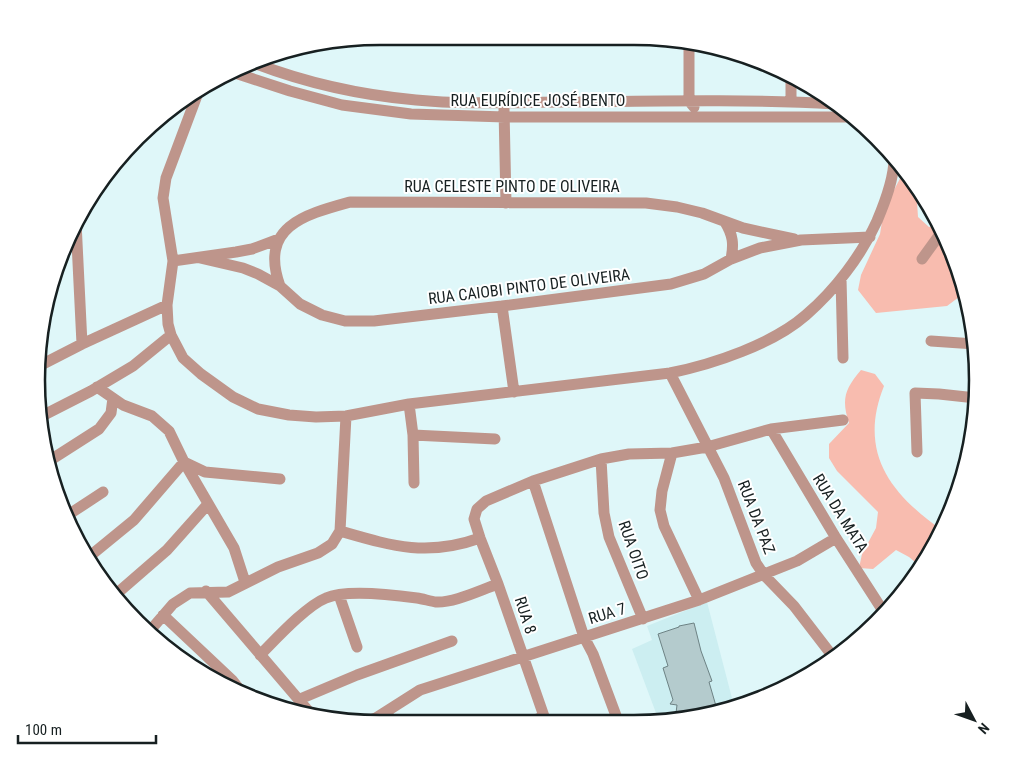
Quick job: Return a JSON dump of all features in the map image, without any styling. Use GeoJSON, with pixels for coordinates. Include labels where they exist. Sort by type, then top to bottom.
{"type":"FeatureCollection","features":[{"type":"Feature","properties":{"kind":"street"},"geometry":{"type":"LineString","coordinates":[[689,50],[689,101],[701,116]]}},
{"type":"Feature","properties":{"kind":"street","name":"RUA EURÍDICE JOSÉ BENTO"},"geometry":{"type":"LineString","coordinates":[[263,67],[293,78],[347,91],[418,100],[823,103]]}},
{"type":"Feature","properties":{"kind":"street","name":"RUA EURÍDICE JOSÉ BENTO"},"geometry":{"type":"LineString","coordinates":[[242,75],[342,105],[411,114],[504,117],[842,117]]}},
{"type":"Feature","properties":{"kind":"street"},"geometry":{"type":"LineString","coordinates":[[791,84],[791,102]]}},
{"type":"Feature","properties":{"kind":"street"},"geometry":{"type":"LineString","coordinates":[[194,101],[166,178],[164,198],[174,261],[167,305],[168,324],[171,335],[184,358],[201,374],[233,397],[258,408],[288,415],[316,417],[346,416],[409,404],[696,368],[769,340],[806,316],[841,279],[870,237],[883,206],[894,169]]}},
{"type":"Feature","properties":{"kind":"street"},"geometry":{"type":"LineString","coordinates":[[504,102],[506,203]]}},
{"type":"Feature","properties":{"kind":"street","name":"RUA CELESTE PINTO DE OLIVEIRA"},"geometry":{"type":"LineString","coordinates":[[279,239],[296,221],[315,211],[350,202],[646,203],[677,207],[702,213],[743,228],[801,240]]}},
{"type":"Feature","properties":{"kind":"street"},"geometry":{"type":"LineString","coordinates":[[725,222],[733,238],[734,247],[731,259]]}},
{"type":"Feature","properties":{"kind":"street","name":"RUA CAIOBI PINTO DE OLIVEIRA"},"geometry":{"type":"LineString","coordinates":[[200,258],[243,268],[258,274],[280,286],[300,304],[322,315],[345,321],[374,321],[671,284],[704,274],[731,259],[760,248],[801,240],[870,237]]}},
{"type":"Feature","properties":{"kind":"street"},"geometry":{"type":"LineString","coordinates":[[922,259],[937,238]]}},
{"type":"Feature","properties":{"kind":"street"},"geometry":{"type":"LineString","coordinates":[[77,239],[82,344]]}},
{"type":"Feature","properties":{"kind":"street"},"geometry":{"type":"LineString","coordinates":[[279,239],[275,272],[280,286]]}},
{"type":"Feature","properties":{"kind":"street","name":"RUA CAIOBI PINTO DE OLIVEIRA"},"geometry":{"type":"LineString","coordinates":[[174,261],[252,249],[279,239]]}},
{"type":"Feature","properties":{"kind":"street"},"geometry":{"type":"LineString","coordinates":[[841,279],[843,358]]}},
{"type":"Feature","properties":{"kind":"street"},"geometry":{"type":"LineString","coordinates":[[46,363],[167,305]]}},
{"type":"Feature","properties":{"kind":"street"},"geometry":{"type":"LineString","coordinates":[[502,306],[514,392]]}},
{"type":"Feature","properties":{"kind":"street"},"geometry":{"type":"LineString","coordinates":[[47,413],[97,388],[133,366],[171,335]]}},
{"type":"Feature","properties":{"kind":"street"},"geometry":{"type":"LineString","coordinates":[[931,341],[967,343]]}},
{"type":"Feature","properties":{"kind":"street","name":"RUA DA PAZ"},"geometry":{"type":"LineString","coordinates":[[670,372],[724,478],[756,563],[764,575],[794,606],[829,652]]}},
{"type":"Feature","properties":{"kind":"street"},"geometry":{"type":"LineString","coordinates":[[97,388],[123,405],[152,416],[169,431],[184,462],[234,548],[246,582]]}},
{"type":"Feature","properties":{"kind":"street"},"geometry":{"type":"LineString","coordinates":[[917,452],[915,393],[968,397]]}},
{"type":"Feature","properties":{"kind":"street"},"geometry":{"type":"LineString","coordinates":[[54,458],[99,429],[111,413],[113,398]]}},
{"type":"Feature","properties":{"kind":"street"},"geometry":{"type":"LineString","coordinates":[[409,404],[413,435],[414,483]]}},
{"type":"Feature","properties":{"kind":"street"},"geometry":{"type":"LineString","coordinates":[[153,627],[173,604],[190,592],[228,592],[278,567],[318,553],[332,544],[340,531],[346,416]]}},
{"type":"Feature","properties":{"kind":"street"},"geometry":{"type":"LineString","coordinates":[[616,715],[593,654],[584,637],[533,481],[601,460],[629,454],[672,453],[707,447],[771,429],[843,420]]}},
{"type":"Feature","properties":{"kind":"street","name":"RUA DA MATA"},"geometry":{"type":"LineString","coordinates":[[771,429],[836,538],[880,607]]}},
{"type":"Feature","properties":{"kind":"street"},"geometry":{"type":"LineString","coordinates":[[413,435],[495,439]]}},
{"type":"Feature","properties":{"kind":"street"},"geometry":{"type":"LineString","coordinates":[[672,453],[662,491],[660,510],[664,526],[699,600]]}},
{"type":"Feature","properties":{"kind":"street","name":"RUA OITO"},"geometry":{"type":"LineString","coordinates":[[601,460],[604,513],[609,537],[642,619]]}},
{"type":"Feature","properties":{"kind":"street"},"geometry":{"type":"LineString","coordinates":[[184,462],[205,472],[280,479]]}},
{"type":"Feature","properties":{"kind":"street"},"geometry":{"type":"LineString","coordinates":[[93,553],[134,520],[184,462]]}},
{"type":"Feature","properties":{"kind":"street","name":"RUA 8"},"geometry":{"type":"LineString","coordinates":[[533,481],[486,501],[477,509],[474,519],[544,715]]}},
{"type":"Feature","properties":{"kind":"street"},"geometry":{"type":"LineString","coordinates":[[73,512],[103,492]]}},
{"type":"Feature","properties":{"kind":"street"},"geometry":{"type":"LineString","coordinates":[[120,591],[167,550],[208,504]]}},
{"type":"Feature","properties":{"kind":"street"},"geometry":{"type":"LineString","coordinates":[[340,531],[394,546],[435,549],[462,545],[480,538]]}},
{"type":"Feature","properties":{"kind":"street","name":"RUA 7"},"geometry":{"type":"LineString","coordinates":[[381,715],[420,690],[699,600],[797,562],[836,538]]}},
{"type":"Feature","properties":{"kind":"street"},"geometry":{"type":"LineString","coordinates":[[260,655],[289,626],[327,597],[375,595],[418,598],[437,602],[456,598],[498,584]]}},
{"type":"Feature","properties":{"kind":"street"},"geometry":{"type":"LineString","coordinates":[[206,591],[306,707]]}},
{"type":"Feature","properties":{"kind":"street"},"geometry":{"type":"LineString","coordinates":[[339,595],[357,647]]}},
{"type":"Feature","properties":{"kind":"street"},"geometry":{"type":"LineString","coordinates":[[163,616],[232,680]]}},
{"type":"Feature","properties":{"kind":"street"},"geometry":{"type":"LineString","coordinates":[[300,699],[357,675],[452,641]]}},
{"type":"Feature","properties":{"kind":"shaded area"},"geometry":{"type":"Polygon","coordinates":[[[901,177],[917,201],[918,217],[929,227],[931,226],[951,272],[959,297],[947,306],[876,313],[858,290],[861,275],[880,234],[884,209],[901,177]]]}},
{"type":"Feature","properties":{"kind":"shaded area"},"geometry":{"type":"Polygon","coordinates":[[[861,370],[875,374],[884,386],[877,409],[875,431],[877,450],[883,468],[907,501],[935,525],[915,562],[896,550],[873,569],[859,568],[862,554],[876,528],[878,512],[837,471],[829,458],[829,444],[849,423],[845,401],[851,383],[861,370]]]}},
{"type":"Feature","properties":{"kind":"shaded area"},"geometry":{"type":"Polygon","coordinates":[[[707,602],[733,700],[699,709],[656,714],[632,649],[652,640],[647,626],[707,602]]]}},
{"type":"Feature","properties":{"kind":"building"},"geometry":{"type":"Polygon","coordinates":[[[694,623],[701,651],[712,681],[709,682],[716,705],[676,712],[677,705],[670,704],[673,700],[663,668],[668,666],[658,634],[679,626],[694,623]]]}}]}
